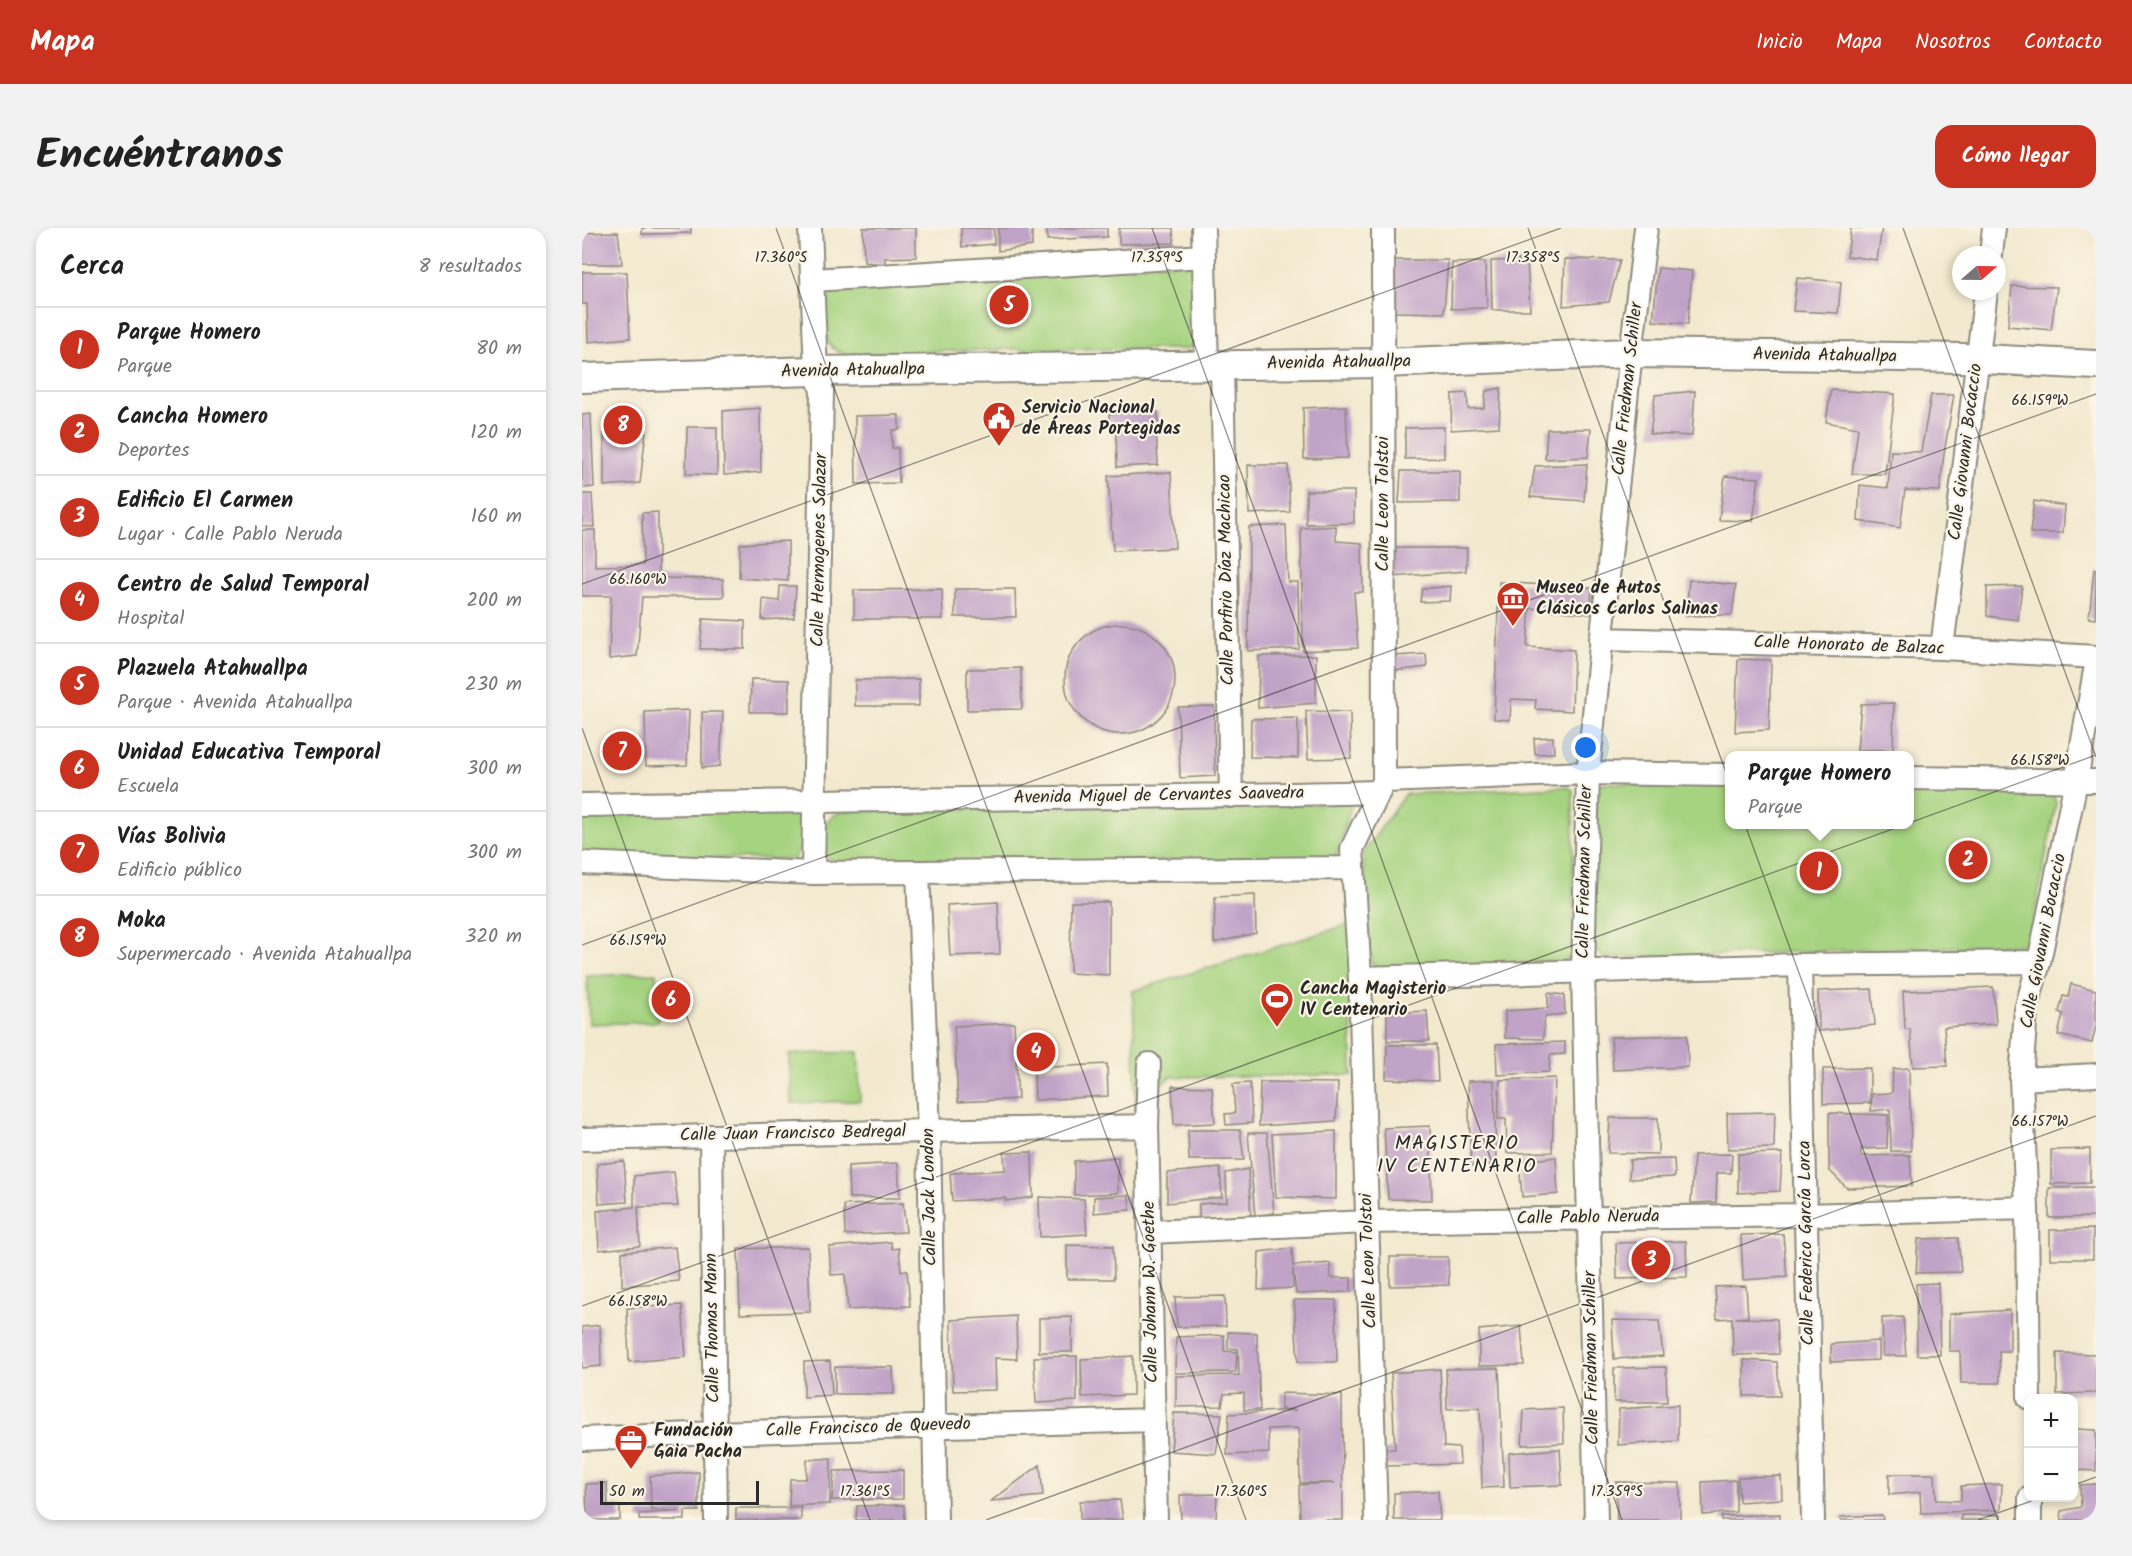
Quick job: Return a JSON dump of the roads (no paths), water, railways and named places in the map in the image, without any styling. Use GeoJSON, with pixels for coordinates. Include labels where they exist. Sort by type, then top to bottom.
{"type":"FeatureCollection","features":[{"type":"Feature","properties":{"kind":"main road","name":"Avenida Atahuallpa"},"geometry":{"type":"LineString","coordinates":[[582,378],[816,371],[1382,363],[1631,353],[1977,359],[2096,365]]}},
{"type":"Feature","properties":{"kind":"street","name":"Calle Hermogenes Salazar"},"geometry":{"type":"LineString","coordinates":[[810,228],[816,371],[822,391],[813,873]]}},
{"type":"Feature","properties":{"kind":"street","name":"Calle Porfirio Díaz Machicao"},"geometry":{"type":"LineString","coordinates":[[1203,228],[1215,365],[1231,796]]}},
{"type":"Feature","properties":{"kind":"street","name":"Calle Leon Tolstoi"},"geometry":{"type":"LineString","coordinates":[[1376,1520],[1360,978],[1352,849],[1381,786],[1383,228]]}},
{"type":"Feature","properties":{"kind":"street","name":"Calle Friedman Schiller"},"geometry":{"type":"LineString","coordinates":[[1596,1520],[1583,972],[1588,773],[1631,353],[1647,228]]}},
{"type":"Feature","properties":{"kind":"street"},"geometry":{"type":"LineString","coordinates":[[1992,246],[1994,228]]}},
{"type":"Feature","properties":{"kind":"street"},"geometry":{"type":"LineString","coordinates":[[813,280],[1204,256]]}},
{"type":"Feature","properties":{"kind":"street","name":"Calle Giovanni Bocaccio"},"geometry":{"type":"LineString","coordinates":[[1942,648],[1985,300]]}},
{"type":"Feature","properties":{"kind":"street","name":"Calle Honorato de Balzac"},"geometry":{"type":"LineString","coordinates":[[1601,639],[1942,648],[2096,657]]}},
{"type":"Feature","properties":{"kind":"street","name":"Calle Giovanni Bocaccio"},"geometry":{"type":"LineString","coordinates":[[2029,1394],[2027,1208],[2021,1079],[2026,1010],[2086,781],[2096,665]]}},
{"type":"Feature","properties":{"kind":"street","name":"Avenida Miguel de Cervantes Saavedra"},"geometry":{"type":"LineString","coordinates":[[582,805],[1231,796],[1588,773],[1725,776]]}},
{"type":"Feature","properties":{"kind":"street"},"geometry":{"type":"LineString","coordinates":[[1914,778],[2086,781]]}},
{"type":"Feature","properties":{"kind":"street"},"geometry":{"type":"LineString","coordinates":[[582,863],[813,873],[1353,868]]}},
{"type":"Feature","properties":{"kind":"street","name":"Calle Jack London"},"geometry":{"type":"LineString","coordinates":[[918,873],[929,1131],[936,1520]]}},
{"type":"Feature","properties":{"kind":"street"},"geometry":{"type":"LineString","coordinates":[[1360,978],[1800,965],[2039,962]]}},
{"type":"Feature","properties":{"kind":"street","name":"Calle Federico García Lorca"},"geometry":{"type":"LineString","coordinates":[[1800,965],[1813,1520]]}},
{"type":"Feature","properties":{"kind":"street","name":"Calle Johann W. Goethe"},"geometry":{"type":"LineString","coordinates":[[1149,1064],[1147,1126],[1156,1520]]}},
{"type":"Feature","properties":{"kind":"street"},"geometry":{"type":"LineString","coordinates":[[2021,1079],[2096,1076]]}},
{"type":"Feature","properties":{"kind":"street","name":"Calle Juan Francisco Bedregal"},"geometry":{"type":"LineString","coordinates":[[582,1139],[1147,1126]]}},
{"type":"Feature","properties":{"kind":"street","name":"Calle Thomas Mann"},"geometry":{"type":"LineString","coordinates":[[711,1136],[716,1520]]}},
{"type":"Feature","properties":{"kind":"street","name":"Calle Pablo Neruda"},"geometry":{"type":"LineString","coordinates":[[1150,1232],[1368,1221],[1806,1215],[2027,1208]]}},
{"type":"Feature","properties":{"kind":"street","name":"Calle Francisco de Quevedo"},"geometry":{"type":"LineString","coordinates":[[582,1439],[1154,1420]]}},
{"type":"Feature","properties":{"kind":"street"},"geometry":{"type":"LineString","coordinates":[[2030,1502],[2030,1520]]}},
{"type":"Feature","properties":{"kind":"place","name":"Plazuela Atahuallpa"},"geometry":{"type":"Point","coordinates":[1009,305]}},
{"type":"Feature","properties":{"kind":"place","name":"Moka"},"geometry":{"type":"Point","coordinates":[623,425]}},
{"type":"Feature","properties":{"kind":"place","name":"Servicio Nacional de Áreas Portegidas"},"geometry":{"type":"Point","coordinates":[999,447]}},
{"type":"Feature","properties":{"kind":"place","name":"Museo de Autos Clásicos Carlos Salinas"},"geometry":{"type":"Point","coordinates":[1513,627]}},
{"type":"Feature","properties":{"kind":"place","name":"Vías Bolivia"},"geometry":{"type":"Point","coordinates":[622,751]}},
{"type":"Feature","properties":{"kind":"place","name":"Cancha Homero"},"geometry":{"type":"Point","coordinates":[1968,860]}},
{"type":"Feature","properties":{"kind":"place","name":"Parque Homero"},"geometry":{"type":"Point","coordinates":[1819,871]}},
{"type":"Feature","properties":{"kind":"place","name":"Unidad Educativa Temporal"},"geometry":{"type":"Point","coordinates":[671,1000]}},
{"type":"Feature","properties":{"kind":"place","name":"Cancha Magisterio IV Centenario"},"geometry":{"type":"Point","coordinates":[1277,1028]}},
{"type":"Feature","properties":{"kind":"place","name":"Centro de Salud Temporal"},"geometry":{"type":"Point","coordinates":[1036,1052]}},
{"type":"Feature","properties":{"kind":"place","name":"Edificio El Carmen"},"geometry":{"type":"Point","coordinates":[1651,1260]}},
{"type":"Feature","properties":{"kind":"place","name":"Fundación Gaia Pacha"},"geometry":{"type":"Point","coordinates":[631,1470]}},
{"type":"Feature","properties":{"kind":"district","name":"MAGISTERIO IV CENTENARIO"},"geometry":{"type":"Point","coordinates":[1457,1156]}}]}
